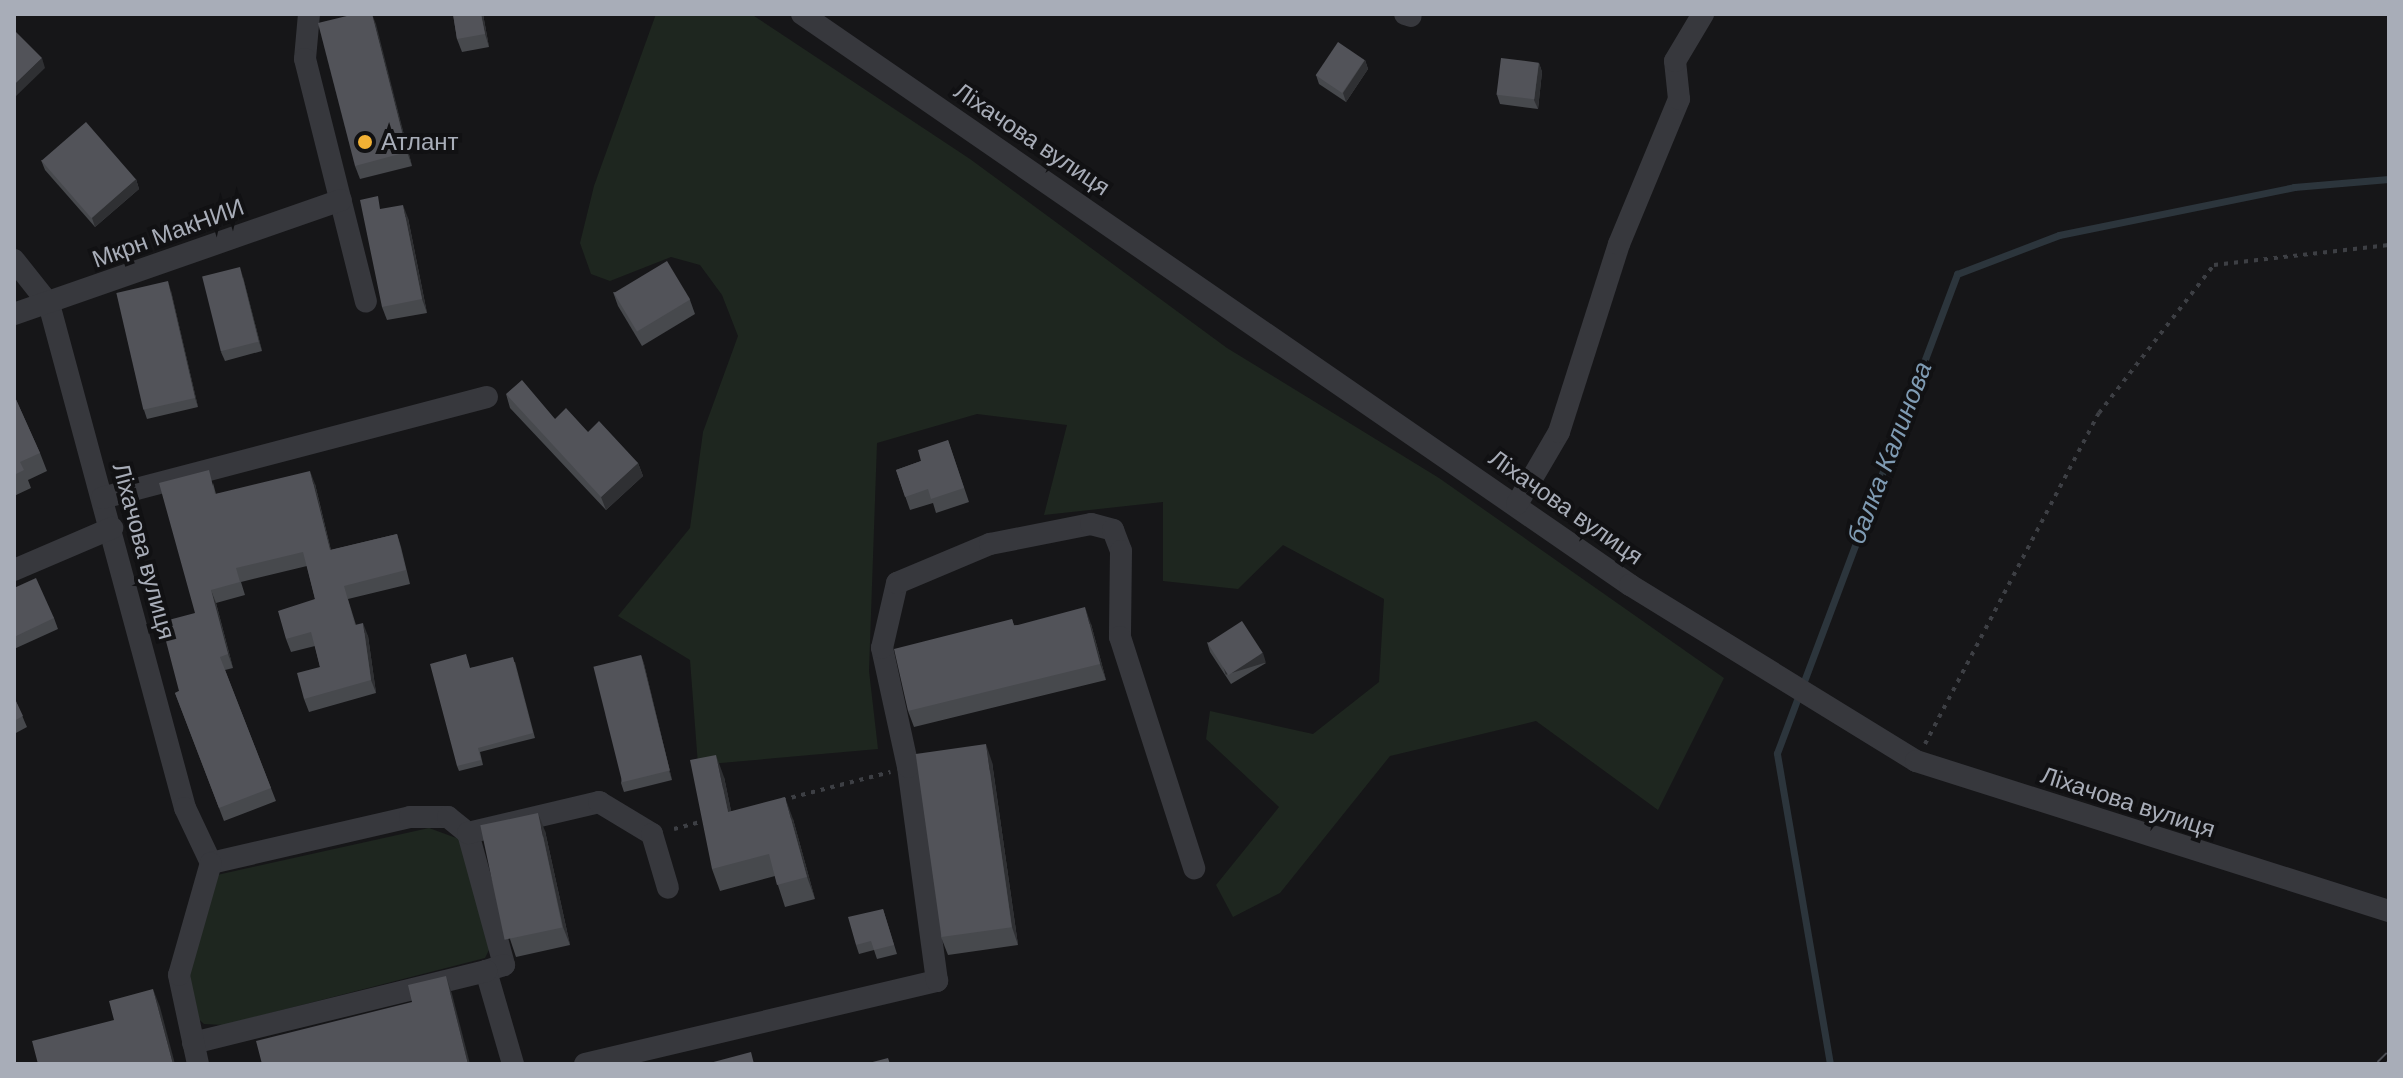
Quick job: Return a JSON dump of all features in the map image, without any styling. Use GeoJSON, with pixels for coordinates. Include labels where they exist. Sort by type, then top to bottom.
{"type":"FeatureCollection","features":[{"type":"Feature","properties":{"kind":"street"},"geometry":{"type":"LineString","coordinates":[[309,14],[305,59],[366,301]]}},
{"type":"Feature","properties":{"kind":"street","name":"Ліхачова вулиця"},"geometry":{"type":"LineString","coordinates":[[802,14],[1517,504],[1630,585],[1916,761],[2378,909]]}},
{"type":"Feature","properties":{"kind":"street"},"geometry":{"type":"LineString","coordinates":[[1517,504],[1559,432],[1619,244],[1679,99],[1675,61],[1703,14]]}},
{"type":"Feature","properties":{"kind":"street","name":"Мкрн МакНИИ"},"geometry":{"type":"LineString","coordinates":[[14,314],[341,200]]}},
{"type":"Feature","properties":{"kind":"street","name":"Ліхачова вулиця"},"geometry":{"type":"LineString","coordinates":[[14,260],[49,304],[112,528],[185,808],[211,863]]}},
{"type":"Feature","properties":{"kind":"street"},"geometry":{"type":"LineString","coordinates":[[102,498],[487,397]]}},
{"type":"Feature","properties":{"kind":"street"},"geometry":{"type":"LineString","coordinates":[[585,1064],[937,981],[908,767],[882,648],[897,583],[990,544],[1091,524],[1113,530],[1121,551],[1120,637],[1194,868]]}},
{"type":"Feature","properties":{"kind":"street"},"geometry":{"type":"LineString","coordinates":[[14,570],[112,528]]}},
{"type":"Feature","properties":{"kind":"street"},"geometry":{"type":"LineString","coordinates":[[468,833],[599,802],[652,834],[668,888]]}},
{"type":"Feature","properties":{"kind":"street"},"geometry":{"type":"LineString","coordinates":[[410,817],[448,817],[468,833],[504,965],[196,1054],[179,975],[211,863],[410,817]]}},
{"type":"Feature","properties":{"kind":"street"},"geometry":{"type":"LineString","coordinates":[[486,971],[513,1064]]}},
{"type":"Feature","properties":{"kind":"path"},"geometry":{"type":"LineString","coordinates":[[1916,761],[2099,413],[2214,265],[2389,245]]}},
{"type":"Feature","properties":{"kind":"path"},"geometry":{"type":"LineString","coordinates":[[773,803],[908,767]]}},
{"type":"Feature","properties":{"kind":"path"},"geometry":{"type":"LineString","coordinates":[[652,834],[712,819]]}},
{"type":"Feature","properties":{"kind":"shaded area"},"geometry":{"type":"Polygon","coordinates":[[[656,14],[751,14],[970,159],[1227,348],[1439,478],[1724,678],[1658,810],[1536,721],[1390,756],[1280,893],[1233,917],[1216,885],[1279,807],[1206,739],[1210,711],[1313,734],[1379,682],[1384,599],[1283,545],[1238,589],[1163,581],[1163,502],[1044,515],[1067,425],[977,414],[877,443],[869,671],[878,749],[698,765],[690,660],[618,616],[690,528],[703,432],[738,336],[722,295],[700,265],[671,257],[610,281],[591,274],[580,243],[594,186],[656,14]]]}},
{"type":"Feature","properties":{"kind":"shaded area"},"geometry":{"type":"Polygon","coordinates":[[[429,828],[459,839],[491,946],[485,958],[224,1025],[204,1024],[192,1013],[189,977],[217,875],[429,828]]]}},
{"type":"Feature","properties":{"kind":"building"},"geometry":{"type":"Polygon","coordinates":[[[355,14],[372,14],[407,152],[355,166],[318,23],[355,14]]]}},
{"type":"Feature","properties":{"kind":"building"},"geometry":{"type":"Polygon","coordinates":[[[453,14],[481,14],[485,34],[457,39],[453,14]]]}},
{"type":"Feature","properties":{"kind":"building"},"geometry":{"type":"Polygon","coordinates":[[[14,30],[42,58],[14,85],[14,30]]]}},
{"type":"Feature","properties":{"kind":"building"},"geometry":{"type":"Polygon","coordinates":[[[1338,42],[1365,60],[1342,93],[1316,75],[1338,42]]]}},
{"type":"Feature","properties":{"kind":"building"},"geometry":{"type":"Polygon","coordinates":[[[1501,58],[1539,63],[1534,99],[1496,95],[1501,58]]]}},
{"type":"Feature","properties":{"kind":"building"},"geometry":{"type":"Polygon","coordinates":[[[86,122],[136,179],[91,218],[41,161],[86,122]]]}},
{"type":"Feature","properties":{"kind":"building"},"geometry":{"type":"Polygon","coordinates":[[[378,196],[380,209],[403,205],[422,299],[382,307],[360,200],[378,196]]]}},
{"type":"Feature","properties":{"kind":"building"},"geometry":{"type":"Polygon","coordinates":[[[667,261],[690,300],[637,332],[614,293],[667,261]]]}},
{"type":"Feature","properties":{"kind":"building"},"geometry":{"type":"Polygon","coordinates":[[[240,267],[259,342],[221,351],[202,276],[240,267]]]}},
{"type":"Feature","properties":{"kind":"building"},"geometry":{"type":"Polygon","coordinates":[[[168,281],[195,398],[143,410],[116,293],[168,281]]]}},
{"type":"Feature","properties":{"kind":"building"},"geometry":{"type":"Polygon","coordinates":[[[522,380],[555,419],[566,408],[588,432],[599,421],[638,463],[601,497],[506,394],[522,380]]]}},
{"type":"Feature","properties":{"kind":"building"},"geometry":{"type":"Polygon","coordinates":[[[14,395],[40,453],[20,462],[24,470],[14,475],[14,395]]]}},
{"type":"Feature","properties":{"kind":"building"},"geometry":{"type":"Polygon","coordinates":[[[948,440],[964,488],[931,499],[928,489],[905,497],[896,470],[921,461],[918,450],[948,440]]]}},
{"type":"Feature","properties":{"kind":"building"},"geometry":{"type":"Polygon","coordinates":[[[209,470],[215,494],[310,471],[330,550],[397,534],[406,570],[344,586],[355,625],[363,623],[371,680],[304,699],[297,673],[320,667],[311,632],[286,639],[278,611],[315,599],[303,552],[236,568],[240,582],[211,590],[228,654],[220,657],[271,788],[219,808],[175,693],[179,691],[161,622],[195,613],[159,483],[209,470]]]}},
{"type":"Feature","properties":{"kind":"building"},"geometry":{"type":"Polygon","coordinates":[[[36,578],[54,618],[14,637],[14,588],[36,578]]]}},
{"type":"Feature","properties":{"kind":"building"},"geometry":{"type":"Polygon","coordinates":[[[1085,607],[1100,664],[908,711],[894,649],[1012,619],[1014,626],[1085,607]]]}},
{"type":"Feature","properties":{"kind":"building"},"geometry":{"type":"Polygon","coordinates":[[[1242,621],[1263,653],[1228,675],[1208,643],[1242,621]]]}},
{"type":"Feature","properties":{"kind":"building"},"geometry":{"type":"Polygon","coordinates":[[[466,654],[470,668],[513,657],[533,733],[478,748],[481,760],[457,766],[430,664],[466,654]]]}},
{"type":"Feature","properties":{"kind":"building"},"geometry":{"type":"Polygon","coordinates":[[[641,655],[670,770],[622,782],[593,667],[641,655]]]}},
{"type":"Feature","properties":{"kind":"building"},"geometry":{"type":"Polygon","coordinates":[[[14,697],[23,716],[14,721],[14,697]]]}},
{"type":"Feature","properties":{"kind":"building"},"geometry":{"type":"Polygon","coordinates":[[[986,744],[1012,927],[941,937],[916,754],[986,744]]]}},
{"type":"Feature","properties":{"kind":"building"},"geometry":{"type":"Polygon","coordinates":[[[716,755],[728,812],[785,797],[807,877],[777,885],[769,854],[712,869],[690,760],[716,755]]]}},
{"type":"Feature","properties":{"kind":"building"},"geometry":{"type":"Polygon","coordinates":[[[538,813],[562,927],[505,940],[480,825],[538,813]]]}},
{"type":"Feature","properties":{"kind":"building"},"geometry":{"type":"Polygon","coordinates":[[[883,909],[894,945],[874,950],[871,941],[856,945],[848,917],[883,909]]]}},
{"type":"Feature","properties":{"kind":"building"},"geometry":{"type":"Polygon","coordinates":[[[446,976],[468,1064],[262,1064],[256,1041],[412,1002],[408,985],[446,976]]]}},
{"type":"Feature","properties":{"kind":"building"},"geometry":{"type":"Polygon","coordinates":[[[153,989],[173,1064],[38,1064],[32,1041],[114,1020],[109,1001],[153,989]]]}},
{"type":"Feature","properties":{"kind":"building"},"geometry":{"type":"Polygon","coordinates":[[[751,1052],[754,1064],[706,1064],[751,1052]]]}},
{"type":"Feature","properties":{"kind":"building"},"geometry":{"type":"Polygon","coordinates":[[[888,1058],[890,1064],[865,1064],[888,1058]]]}},
{"type":"Feature","properties":{"kind":"waterway","name":"балка Калинова"},"geometry":{"type":"LineString","coordinates":[[1830,1064],[1777,753],[1957,274],[2059,235],[2294,187],[2389,179]]}},
{"type":"Feature","properties":{"kind":"railway"},"geometry":{"type":"LineString","coordinates":[[2380,1064],[2389,1055]]}},
{"type":"Feature","properties":{"kind":"place","name":"Атлант"},"geometry":{"type":"Point","coordinates":[365,142]}}]}
